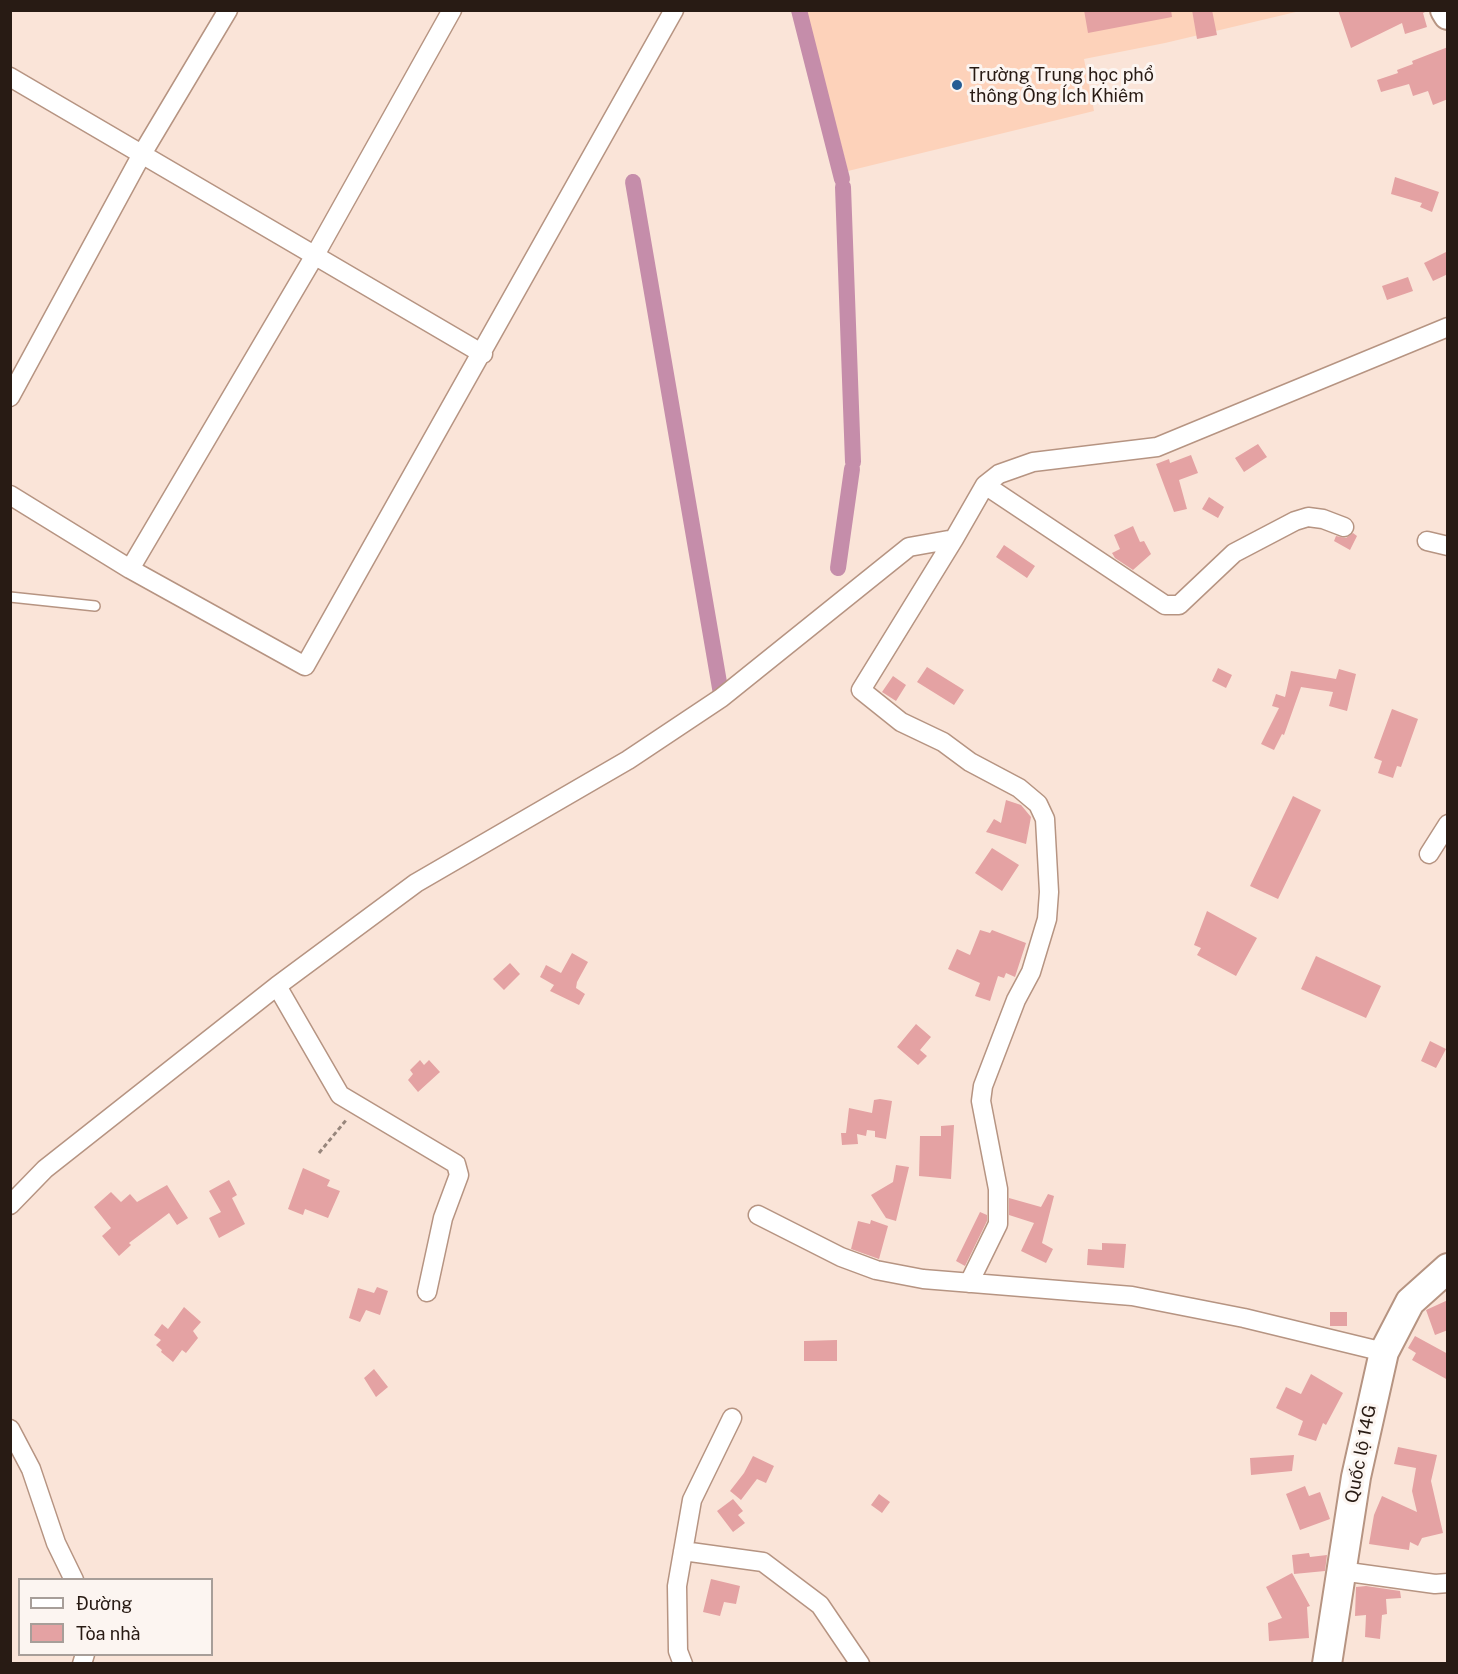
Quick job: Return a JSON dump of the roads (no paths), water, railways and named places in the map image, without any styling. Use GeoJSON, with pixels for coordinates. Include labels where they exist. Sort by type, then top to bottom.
{"type":"FeatureCollection","features":[{"type":"Feature","properties":{"kind":"main road"},"geometry":{"type":"LineString","coordinates":[[1445,10],[1448,15]]}},
{"type":"Feature","properties":{"kind":"main road","name":"Quốc lộ 14G"},"geometry":{"type":"LineString","coordinates":[[1327,1664],[1362,1444],[1384,1352],[1410,1302],[1448,1268]]}},
{"type":"Feature","properties":{"kind":"street"},"geometry":{"type":"LineString","coordinates":[[10,398],[142,154],[228,10]]}},
{"type":"Feature","properties":{"kind":"street"},"geometry":{"type":"LineString","coordinates":[[130,569],[315,255],[452,10]]}},
{"type":"Feature","properties":{"kind":"street"},"geometry":{"type":"LineString","coordinates":[[10,495],[130,569],[305,666],[483,354],[674,10]]}},
{"type":"Feature","properties":{"kind":"street"},"geometry":{"type":"LineString","coordinates":[[10,77],[483,354]]}},
{"type":"Feature","properties":{"kind":"street"},"geometry":{"type":"LineString","coordinates":[[969,1283],[998,1224],[998,1190],[981,1101],[983,1086],[1016,1000],[1031,972],[1047,920],[1049,892],[1044,819],[1038,804],[1019,788],[970,762],[943,742],[901,722],[861,690],[985,485],[999,474],[1033,462],[1157,447],[1448,327]]}},
{"type":"Feature","properties":{"kind":"street"},"geometry":{"type":"LineString","coordinates":[[985,485],[1165,605],[1179,605],[1234,554],[1295,521],[1308,517],[1323,519],[1344,527]]}},
{"type":"Feature","properties":{"kind":"street"},"geometry":{"type":"LineString","coordinates":[[10,1205],[45,1169],[277,986],[416,883],[628,760],[721,698],[909,547],[954,539]]}},
{"type":"Feature","properties":{"kind":"street"},"geometry":{"type":"LineString","coordinates":[[1426,541],[1448,546]]}},
{"type":"Feature","properties":{"kind":"street"},"geometry":{"type":"LineString","coordinates":[[1429,854],[1448,824]]}},
{"type":"Feature","properties":{"kind":"street"},"geometry":{"type":"LineString","coordinates":[[277,986],[340,1095],[456,1164],[459,1169],[459,1175],[443,1218],[427,1292]]}},
{"type":"Feature","properties":{"kind":"street"},"geometry":{"type":"LineString","coordinates":[[758,1215],[841,1257],[876,1270],[923,1279],[1132,1296],[1244,1318],[1384,1352]]}},
{"type":"Feature","properties":{"kind":"street"},"geometry":{"type":"LineString","coordinates":[[683,1664],[678,1651],[676,1586],[692,1500],[732,1418]]}},
{"type":"Feature","properties":{"kind":"street"},"geometry":{"type":"LineString","coordinates":[[10,1429],[31,1469],[56,1543],[73,1578]]}},
{"type":"Feature","properties":{"kind":"street"},"geometry":{"type":"LineString","coordinates":[[683,1551],[763,1562],[820,1605],[860,1664]]}},
{"type":"Feature","properties":{"kind":"street"},"geometry":{"type":"LineString","coordinates":[[1341,1571],[1435,1584],[1448,1583]]}},
{"type":"Feature","properties":{"kind":"lane"},"geometry":{"type":"LineString","coordinates":[[10,597],[95,606]]}},
{"type":"Feature","properties":{"kind":"waterway"},"geometry":{"type":"LineString","coordinates":[[799,10],[842,179]]}},
{"type":"Feature","properties":{"kind":"waterway"},"geometry":{"type":"LineString","coordinates":[[633,182],[721,694]]}},
{"type":"Feature","properties":{"kind":"waterway"},"geometry":{"type":"LineString","coordinates":[[843,187],[853,462]]}},
{"type":"Feature","properties":{"kind":"waterway"},"geometry":{"type":"LineString","coordinates":[[838,568],[852,469]]}},
{"type":"Feature","properties":{"kind":"place","name":"Trường Trung học phổ thông Ông Ích Khiêm"},"geometry":{"type":"Point","coordinates":[957,85]}}]}
